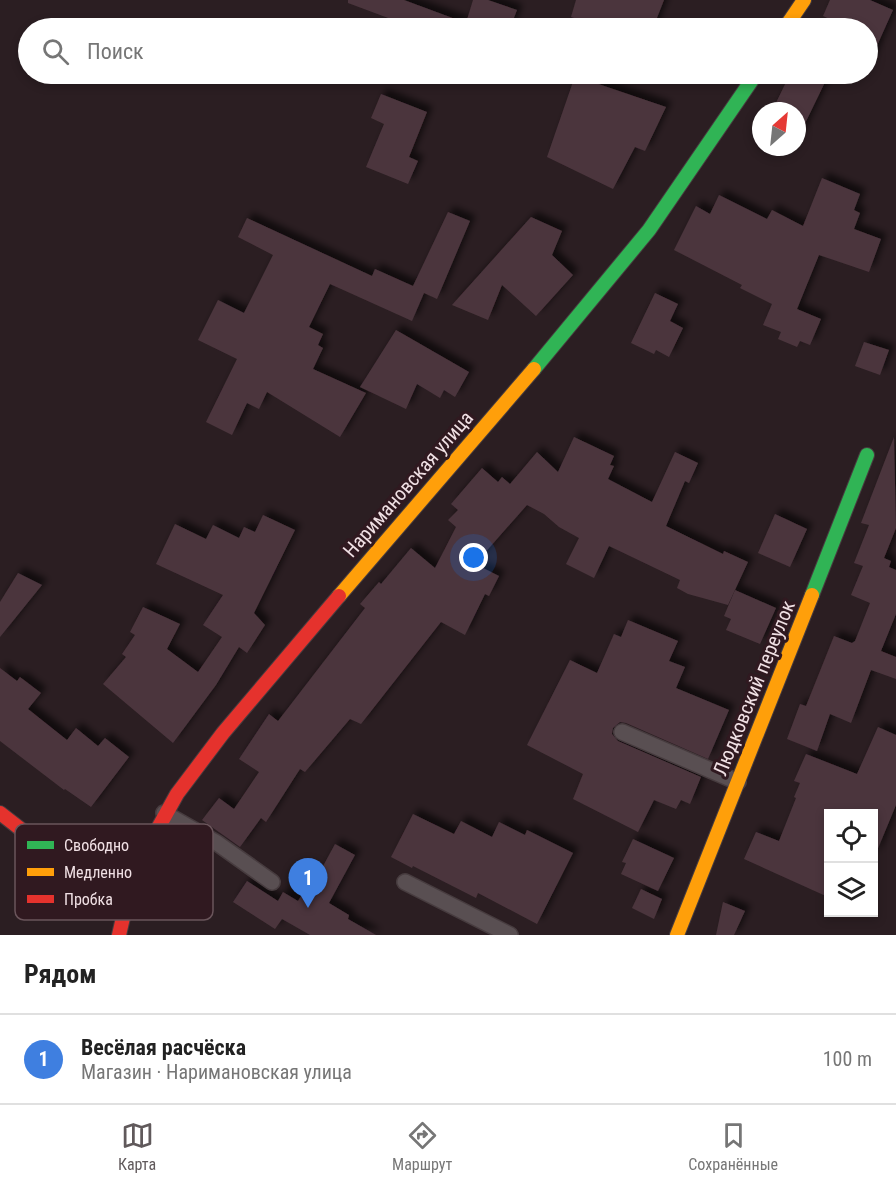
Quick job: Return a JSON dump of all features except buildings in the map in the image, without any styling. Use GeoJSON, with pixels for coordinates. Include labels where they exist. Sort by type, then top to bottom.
{"type":"FeatureCollection","features":[{"type":"Feature","properties":{"kind":"main road"},"geometry":{"type":"LineString","coordinates":[[792,18],[804,0]]}},
{"type":"Feature","properties":{"kind":"main road","name":"Наримановская улица"},"geometry":{"type":"LineString","coordinates":[[158,824],[219,739],[299,642],[632,251],[693,169],[749,84]]}},
{"type":"Feature","properties":{"kind":"main road","name":"Людковский переулок"},"geometry":{"type":"LineString","coordinates":[[677,935],[867,455]]}},
{"type":"Feature","properties":{"kind":"main road"},"geometry":{"type":"LineString","coordinates":[[0,813],[15,825]]}},
{"type":"Feature","properties":{"kind":"main road","name":"Наримановская улица"},"geometry":{"type":"LineString","coordinates":[[119,935],[122,920]]}},
{"type":"Feature","properties":{"kind":"lane"},"geometry":{"type":"LineString","coordinates":[[622,732],[738,782]]}},
{"type":"Feature","properties":{"kind":"lane"},"geometry":{"type":"LineString","coordinates":[[164,813],[183,824]]}},
{"type":"Feature","properties":{"kind":"lane"},"geometry":{"type":"LineString","coordinates":[[213,841],[272,882]]}},
{"type":"Feature","properties":{"kind":"lane"},"geometry":{"type":"LineString","coordinates":[[405,882],[510,935]]}},
{"type":"Feature","properties":{"kind":"traffic: fast"},"geometry":{"type":"LineString","coordinates":[[534,369],[649,230],[749,84]]}},
{"type":"Feature","properties":{"kind":"traffic: fast"},"geometry":{"type":"LineString","coordinates":[[812,595],[867,455]]}},
{"type":"Feature","properties":{"kind":"traffic: slow"},"geometry":{"type":"LineString","coordinates":[[792,18],[804,0]]}},
{"type":"Feature","properties":{"kind":"traffic: slow"},"geometry":{"type":"LineString","coordinates":[[339,596],[534,369]]}},
{"type":"Feature","properties":{"kind":"traffic: slow"},"geometry":{"type":"LineString","coordinates":[[677,935],[812,595]]}},
{"type":"Feature","properties":{"kind":"traffic: jam"},"geometry":{"type":"LineString","coordinates":[[160,824],[177,794],[223,733],[339,596]]}},
{"type":"Feature","properties":{"kind":"traffic: jam"},"geometry":{"type":"LineString","coordinates":[[0,813],[15,825]]}},
{"type":"Feature","properties":{"kind":"traffic: jam"},"geometry":{"type":"LineString","coordinates":[[119,935],[122,920]]}},
{"type":"Feature","properties":{"kind":"place","name":"Весёлая расчёска"},"geometry":{"type":"Point","coordinates":[308,908]}}]}
